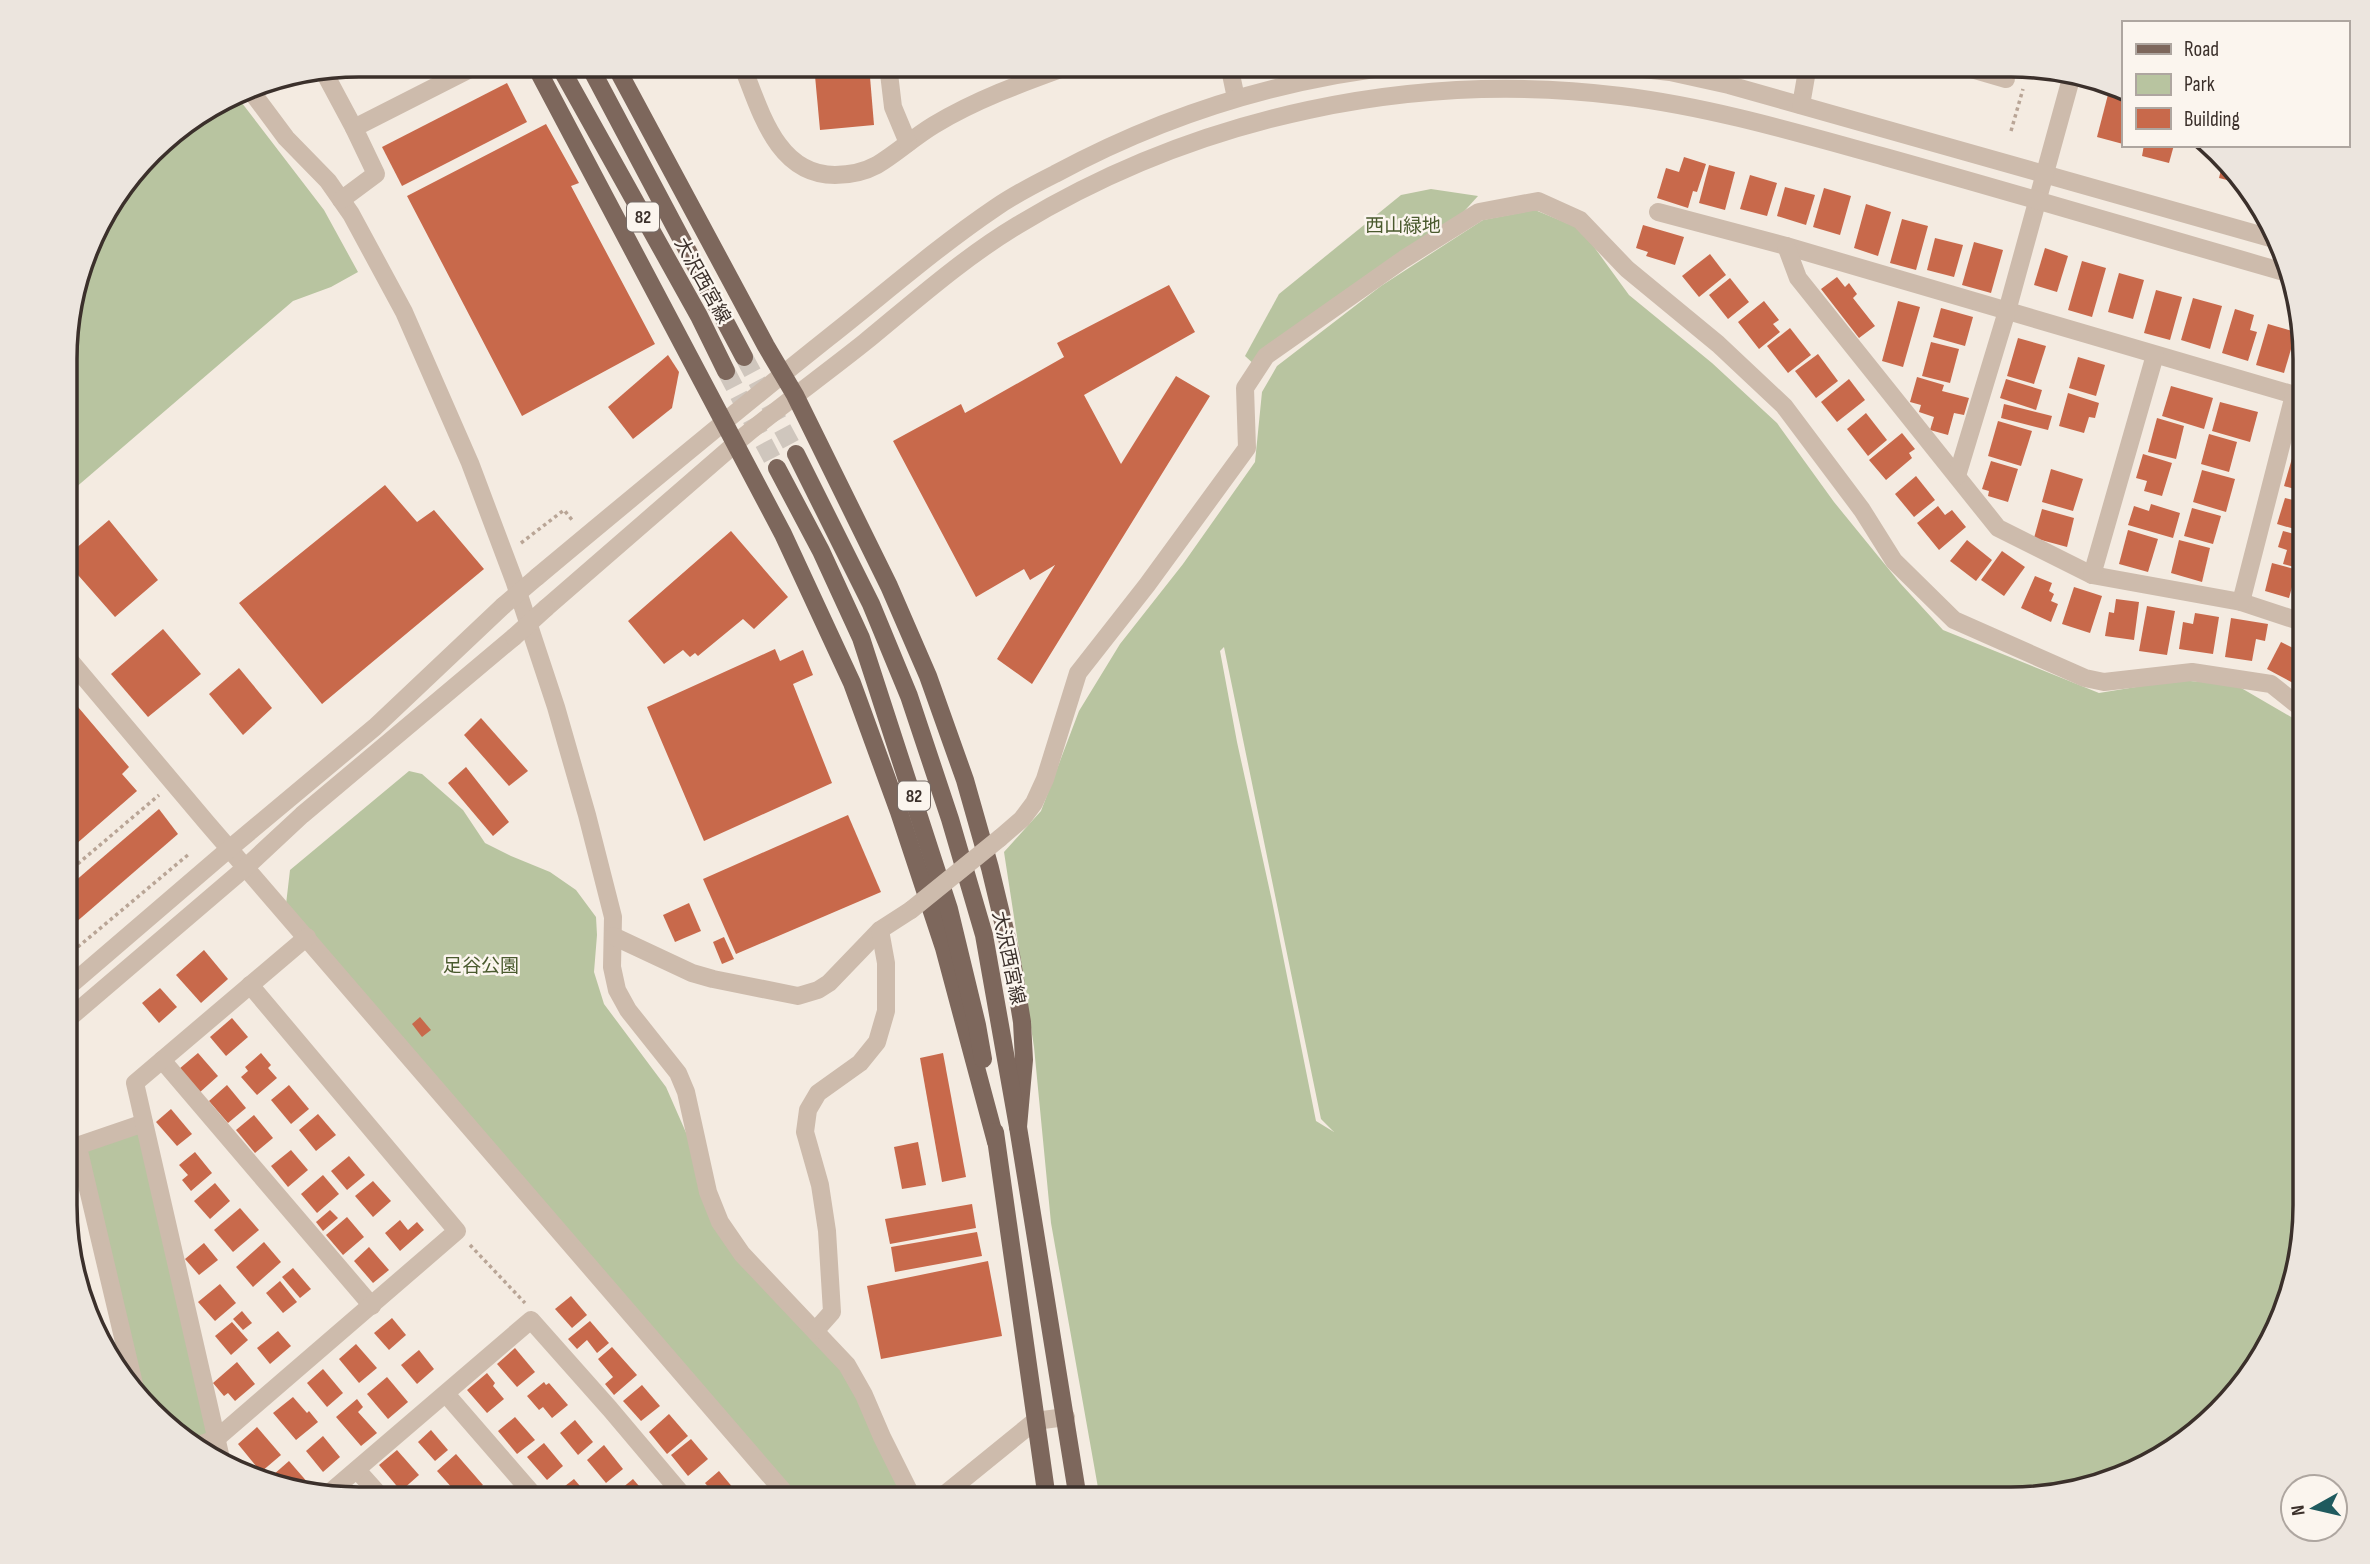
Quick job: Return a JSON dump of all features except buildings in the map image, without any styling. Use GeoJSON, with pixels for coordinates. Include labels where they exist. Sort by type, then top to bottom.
{"type":"FeatureCollection","features":[{"type":"Feature","properties":{"kind":"main road"},"geometry":{"type":"LineString","coordinates":[[541,77],[783,534],[852,683],[944,948],[996,1142]]}},
{"type":"Feature","properties":{"kind":"main road","name":"大沢西宮線"},"geometry":{"type":"LineString","coordinates":[[566,77],[699,316],[726,371]]}},
{"type":"Feature","properties":{"kind":"main road","name":"大沢西宮線"},"geometry":{"type":"LineString","coordinates":[[595,77],[744,357]]}},
{"type":"Feature","properties":{"kind":"main road"},"geometry":{"type":"LineString","coordinates":[[621,77],[795,396],[889,586],[928,676],[965,780],[1008,942],[1022,1021],[1024,1060],[1018,1127]]}},
{"type":"Feature","properties":{"kind":"main road","name":"大沢西宮線"},"geometry":{"type":"LineString","coordinates":[[796,454],[871,604],[909,696],[950,818],[984,935],[1076,1487]]}},
{"type":"Feature","properties":{"kind":"main road","name":"82"},"geometry":{"type":"LineString","coordinates":[[777,468],[821,551],[861,638],[949,909],[977,1025],[1045,1487]]}},
{"type":"Feature","properties":{"kind":"street"},"geometry":{"type":"LineString","coordinates":[[354,128],[454,77]]}},
{"type":"Feature","properties":{"kind":"street"},"geometry":{"type":"LineString","coordinates":[[747,77],[776,142],[800,166],[817,174],[861,172],[876,165],[933,125],[973,104],[1042,77]]}},
{"type":"Feature","properties":{"kind":"street"},"geometry":{"type":"LineString","coordinates":[[889,77],[893,107],[908,143]]}},
{"type":"Feature","properties":{"kind":"street"},"geometry":{"type":"LineString","coordinates":[[1232,77],[1236,98]]}},
{"type":"Feature","properties":{"kind":"street"},"geometry":{"type":"LineString","coordinates":[[77,979],[375,727],[537,577],[783,373],[939,248],[997,206],[1076,162],[1183,116],[1236,98],[1293,83],[1331,77]]}},
{"type":"Feature","properties":{"kind":"street"},"geometry":{"type":"LineString","coordinates":[[1690,77],[1801,105],[2265,236]]}},
{"type":"Feature","properties":{"kind":"street"},"geometry":{"type":"LineString","coordinates":[[1801,105],[1806,77]]}},
{"type":"Feature","properties":{"kind":"street"},"geometry":{"type":"LineString","coordinates":[[1999,77],[2006,79]]}},
{"type":"Feature","properties":{"kind":"street"},"geometry":{"type":"LineString","coordinates":[[328,79],[376,174],[341,200]]}},
{"type":"Feature","properties":{"kind":"street"},"geometry":{"type":"LineString","coordinates":[[1957,476],[2007,311],[2071,83]]}},
{"type":"Feature","properties":{"kind":"street"},"geometry":{"type":"LineString","coordinates":[[77,1011],[245,868],[302,815],[514,638],[735,445],[863,344],[949,271],[1015,226],[1084,187],[1199,139],[1354,101],[1436,91],[1496,89],[1621,96],[1719,112],[2037,199],[2279,270]]}},
{"type":"Feature","properties":{"kind":"street"},"geometry":{"type":"LineString","coordinates":[[255,97],[286,138],[328,181],[341,200],[404,312],[470,463],[506,556],[556,707],[584,803],[613,917],[611,967],[617,990],[628,1010],[678,1073],[686,1092],[708,1192],[720,1222],[742,1254],[847,1365],[907,1487]]}},
{"type":"Feature","properties":{"kind":"street"},"geometry":{"type":"LineString","coordinates":[[613,936],[692,973],[772,992],[798,996],[818,990],[829,983],[880,930],[911,910],[1023,819],[1045,779],[1078,673],[1147,585],[1247,448],[1245,388],[1266,356],[1404,259],[1479,212],[1538,201],[1580,220],[1627,269],[1718,344],[1784,406],[1862,510],[1894,561],[1954,620],[2085,678],[2104,682],[2192,672],[2271,684],[2293,701]]}},
{"type":"Feature","properties":{"kind":"street"},"geometry":{"type":"LineString","coordinates":[[1658,212],[1786,246],[2293,395]]}},
{"type":"Feature","properties":{"kind":"street"},"geometry":{"type":"LineString","coordinates":[[1786,246],[1798,278],[1998,528],[2092,575],[2241,602],[2293,618]]}},
{"type":"Feature","properties":{"kind":"street"},"geometry":{"type":"LineString","coordinates":[[2092,575],[2155,355]]}},
{"type":"Feature","properties":{"kind":"street"},"geometry":{"type":"LineString","coordinates":[[2241,602],[2293,421]]}},
{"type":"Feature","properties":{"kind":"street"},"geometry":{"type":"LineString","coordinates":[[77,669],[245,868],[780,1487]]}},
{"type":"Feature","properties":{"kind":"street"},"geometry":{"type":"LineString","coordinates":[[816,1330],[832,1312],[827,1231],[820,1185],[805,1132],[808,1110],[818,1093],[860,1063],[877,1042],[886,1011],[886,963],[880,930]]}},
{"type":"Feature","properties":{"kind":"street"},"geometry":{"type":"LineString","coordinates":[[219,1449],[135,1083],[307,937]]}},
{"type":"Feature","properties":{"kind":"street"},"geometry":{"type":"LineString","coordinates":[[207,1442],[216,1439],[457,1231],[250,985]]}},
{"type":"Feature","properties":{"kind":"street"},"geometry":{"type":"LineString","coordinates":[[162,1060],[372,1306]]}},
{"type":"Feature","properties":{"kind":"street"},"geometry":{"type":"LineString","coordinates":[[77,1146],[144,1123]]}},
{"type":"Feature","properties":{"kind":"street"},"geometry":{"type":"LineString","coordinates":[[77,1167],[130,1370]]}},
{"type":"Feature","properties":{"kind":"street"},"geometry":{"type":"LineString","coordinates":[[338,1486],[531,1320],[676,1487]]}},
{"type":"Feature","properties":{"kind":"street"},"geometry":{"type":"LineString","coordinates":[[446,1394],[527,1487]]}},
{"type":"Feature","properties":{"kind":"street"},"geometry":{"type":"LineString","coordinates":[[954,1487],[1035,1421],[1066,1417]]}},
{"type":"Feature","properties":{"kind":"street"},"geometry":{"type":"LineString","coordinates":[[357,1470],[372,1487]]}},
{"type":"Feature","properties":{"kind":"path"},"geometry":{"type":"LineString","coordinates":[[2011,131],[2026,78]]}},
{"type":"Feature","properties":{"kind":"path"},"geometry":{"type":"LineString","coordinates":[[506,556],[564,510]]}},
{"type":"Feature","properties":{"kind":"path"},"geometry":{"type":"LineString","coordinates":[[77,864],[160,793]]}},
{"type":"Feature","properties":{"kind":"path"},"geometry":{"type":"LineString","coordinates":[[77,948],[189,854]]}},
{"type":"Feature","properties":{"kind":"path"},"geometry":{"type":"LineString","coordinates":[[457,1231],[527,1304],[531,1320]]}},
{"type":"Feature","properties":{"kind":"green space"},"geometry":{"type":"Polygon","coordinates":[[[241,102],[324,210],[358,272],[331,287],[293,301],[77,486],[79,322],[98,251],[125,202],[147,173],[187,135],[241,102]]]}},
{"type":"Feature","properties":{"kind":"green space","name":"西山緑地"},"geometry":{"type":"Polygon","coordinates":[[[1431,189],[1478,196],[1459,217],[1256,366],[1245,356],[1279,294],[1401,195],[1431,189]]]}},
{"type":"Feature","properties":{"kind":"green space"},"geometry":{"type":"Polygon","coordinates":[[[1535,210],[1581,229],[1629,295],[1712,363],[1777,423],[1834,502],[1900,583],[1943,630],[2099,693],[2179,680],[2236,685],[2293,718],[2291,1242],[2278,1296],[2255,1346],[2223,1391],[2183,1429],[2136,1458],[2102,1472],[2048,1485],[2011,1487],[1098,1487],[1051,1223],[1034,1047],[1004,852],[1041,811],[1079,711],[1120,644],[1183,564],[1255,462],[1262,392],[1277,366],[1381,286],[1483,220],[1535,210]],[[1224,647],[1220,651],[1237,742],[1316,1121],[1334,1132],[1321,1119],[1224,647]]]}},
{"type":"Feature","properties":{"kind":"green space","name":"足谷公園"},"geometry":{"type":"Polygon","coordinates":[[[409,771],[422,774],[463,810],[485,843],[550,872],[576,890],[596,917],[594,972],[604,1004],[666,1087],[691,1144],[718,1226],[833,1356],[906,1487],[782,1487],[285,913],[290,870],[409,771]]]}},
{"type":"Feature","properties":{"kind":"green space"},"geometry":{"type":"Polygon","coordinates":[[[140,1131],[208,1436],[201,1438],[187,1429],[142,1385],[85,1152],[140,1131]]]}},
{"type":"Feature","properties":{"kind":"tunnel"},"geometry":{"type":"LineString","coordinates":[[744,357],[796,454]]}},
{"type":"Feature","properties":{"kind":"tunnel"},"geometry":{"type":"LineString","coordinates":[[726,371],[777,468]]}}]}
